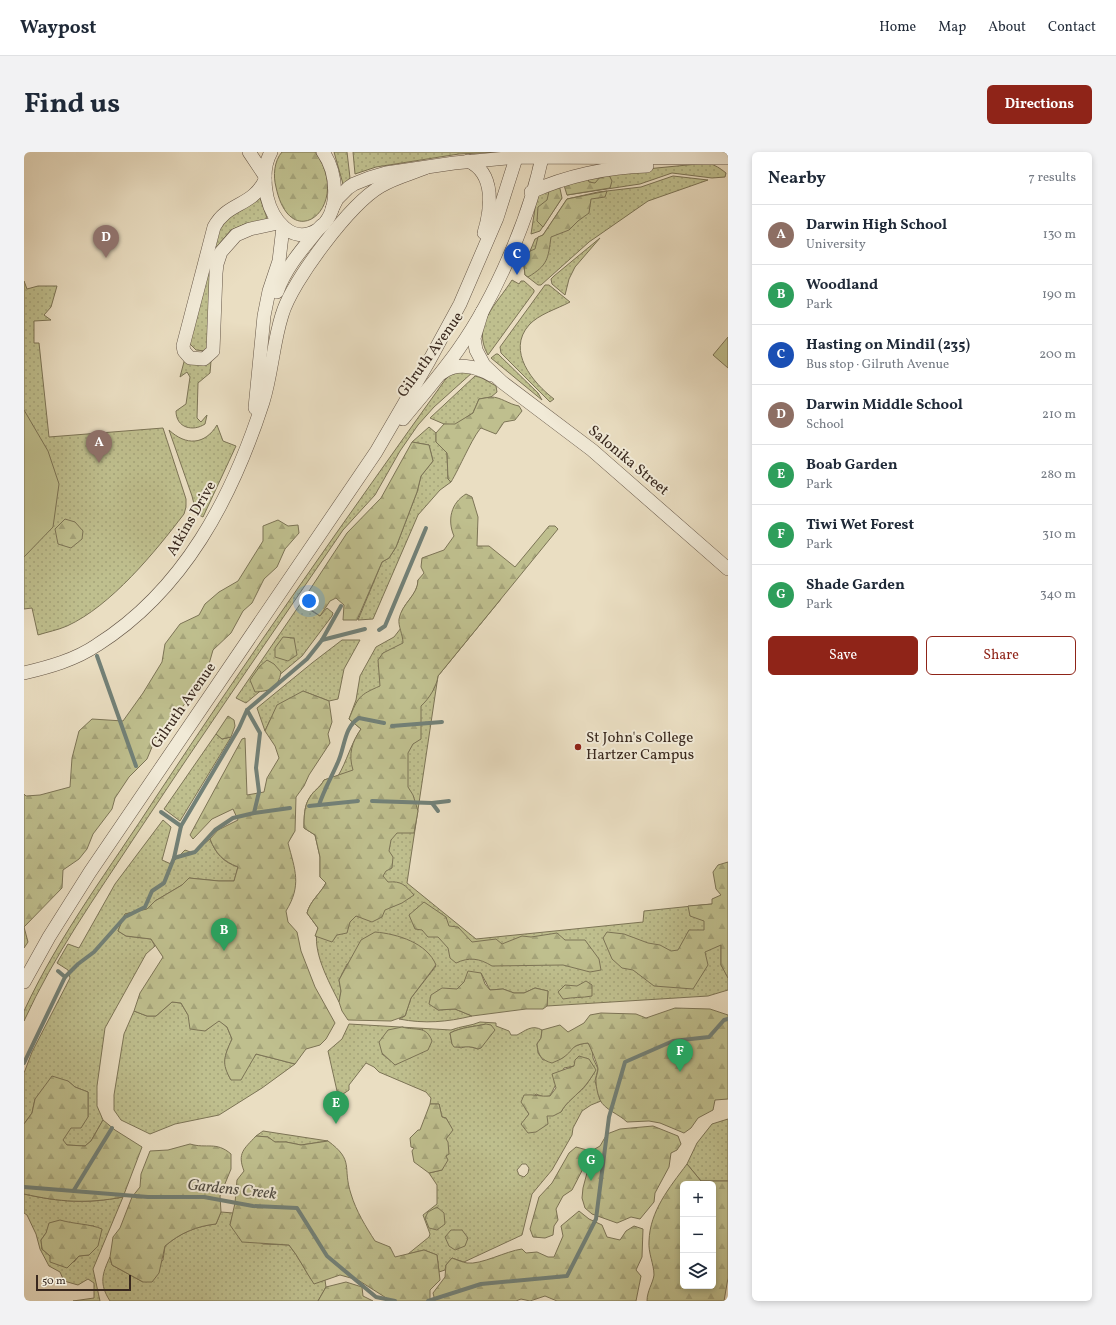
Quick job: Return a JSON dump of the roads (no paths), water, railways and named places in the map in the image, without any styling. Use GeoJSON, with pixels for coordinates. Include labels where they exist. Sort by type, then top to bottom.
{"type":"FeatureCollection","features":[{"type":"Feature","properties":{"kind":"street"},"geometry":{"type":"LineString","coordinates":[[249,152],[265,178],[269,204],[280,225],[295,233],[301,234],[313,232],[322,226]]}},
{"type":"Feature","properties":{"kind":"street"},"geometry":{"type":"LineString","coordinates":[[271,152],[267,159],[265,178],[261,189],[253,197],[225,212],[214,226],[183,346],[184,351],[190,358],[204,359],[213,351],[217,264],[225,246],[236,235],[250,230],[280,225]]}},
{"type":"Feature","properties":{"kind":"street"},"geometry":{"type":"LineString","coordinates":[[323,152],[331,166],[333,176],[334,201],[332,209]]}},
{"type":"Feature","properties":{"kind":"street"},"geometry":{"type":"LineString","coordinates":[[425,168],[518,155],[728,158]]}},
{"type":"Feature","properties":{"kind":"street","name":"Gilruth Avenue"},"geometry":{"type":"LineString","coordinates":[[24,982],[49,937],[90,872],[376,452],[433,354],[470,282],[497,218],[518,155]]}},
{"type":"Feature","properties":{"kind":"street","name":"Gilruth Avenue"},"geometry":{"type":"LineString","coordinates":[[376,452],[458,350],[482,312],[512,248],[542,155]]}},
{"type":"Feature","properties":{"kind":"street"},"geometry":{"type":"LineString","coordinates":[[531,192],[547,185],[592,173],[629,167],[671,164],[706,158]]}},
{"type":"Feature","properties":{"kind":"street"},"geometry":{"type":"LineString","coordinates":[[468,161],[477,166],[484,174],[489,198],[488,222],[470,282]]}},
{"type":"Feature","properties":{"kind":"street","name":"Atkins Drive"},"geometry":{"type":"LineString","coordinates":[[258,417],[271,313],[282,278],[291,264],[322,226],[337,199],[354,184],[386,173],[425,168]]}},
{"type":"Feature","properties":{"kind":"street","name":"Atkins Drive"},"geometry":{"type":"LineString","coordinates":[[24,673],[51,666],[96,646],[139,615],[161,593],[196,548],[209,526],[233,478],[258,417],[266,390],[281,316],[295,286],[353,208],[381,186],[425,168]]}},
{"type":"Feature","properties":{"kind":"street","name":"Atkins Drive"},"geometry":{"type":"LineString","coordinates":[[249,439],[254,416],[264,316],[269,291],[280,258],[280,225]]}},
{"type":"Feature","properties":{"kind":"street","name":"Salonika Street"},"geometry":{"type":"LineString","coordinates":[[482,312],[475,332],[476,350],[484,365],[502,382],[592,450],[728,569]]}},
{"type":"Feature","properties":{"kind":"street","name":"Salonika Street"},"geometry":{"type":"LineString","coordinates":[[439,375],[449,369],[465,366],[479,369],[502,382]]}},
{"type":"Feature","properties":{"kind":"waterway"},"geometry":{"type":"LineString","coordinates":[[379,630],[385,626],[426,528]]}},
{"type":"Feature","properties":{"kind":"waterway"},"geometry":{"type":"LineString","coordinates":[[65,977],[78,964],[94,952],[125,917],[145,907],[152,891],[164,883],[174,858],[181,826],[239,728],[247,710],[307,659],[322,640],[341,606]]}},
{"type":"Feature","properties":{"kind":"waterway"},"geometry":{"type":"LineString","coordinates":[[322,640],[365,629]]}},
{"type":"Feature","properties":{"kind":"waterway"},"geometry":{"type":"LineString","coordinates":[[97,656],[136,766]]}},
{"type":"Feature","properties":{"kind":"waterway"},"geometry":{"type":"LineString","coordinates":[[174,858],[195,852],[215,830],[233,818],[254,813],[259,792],[256,768],[260,733],[247,710]]}},
{"type":"Feature","properties":{"kind":"waterway"},"geometry":{"type":"LineString","coordinates":[[319,805],[336,767],[350,727],[359,718],[384,723]]}},
{"type":"Feature","properties":{"kind":"waterway"},"geometry":{"type":"LineString","coordinates":[[392,726],[442,722]]}},
{"type":"Feature","properties":{"kind":"waterway"},"geometry":{"type":"LineString","coordinates":[[309,806],[358,801]]}},
{"type":"Feature","properties":{"kind":"waterway"},"geometry":{"type":"LineString","coordinates":[[372,801],[432,803],[449,801]]}},
{"type":"Feature","properties":{"kind":"waterway"},"geometry":{"type":"LineString","coordinates":[[432,803],[438,811]]}},
{"type":"Feature","properties":{"kind":"waterway"},"geometry":{"type":"LineString","coordinates":[[254,813],[290,808]]}},
{"type":"Feature","properties":{"kind":"waterway"},"geometry":{"type":"LineString","coordinates":[[161,812],[181,826]]}},
{"type":"Feature","properties":{"kind":"waterway"},"geometry":{"type":"LineString","coordinates":[[24,1063],[65,977],[58,971]]}},
{"type":"Feature","properties":{"kind":"waterway","name":"Gardens Creek"},"geometry":{"type":"LineString","coordinates":[[428,1301],[481,1284],[567,1276],[596,1219],[609,1117],[625,1062],[673,1041],[709,1037],[724,1020],[728,1019]]}},
{"type":"Feature","properties":{"kind":"waterway"},"geometry":{"type":"LineString","coordinates":[[74,1190],[112,1128]]}},
{"type":"Feature","properties":{"kind":"waterway","name":"Gardens Creek"},"geometry":{"type":"LineString","coordinates":[[24,1187],[148,1197],[204,1197],[253,1206],[297,1208],[327,1256],[376,1297],[395,1301]]}},
{"type":"Feature","properties":{"kind":"place","name":"Darwin Middle School"},"geometry":{"type":"Point","coordinates":[106,258]}},
{"type":"Feature","properties":{"kind":"place","name":"Hasting on Mindil (235)"},"geometry":{"type":"Point","coordinates":[517,275]}},
{"type":"Feature","properties":{"kind":"place","name":"Darwin High School"},"geometry":{"type":"Point","coordinates":[99,463]}},
{"type":"Feature","properties":{"kind":"place","name":"St John's College Hartzer Campus"},"geometry":{"type":"Point","coordinates":[578,747]}},
{"type":"Feature","properties":{"kind":"place","name":"Woodland"},"geometry":{"type":"Point","coordinates":[224,951]}},
{"type":"Feature","properties":{"kind":"place","name":"Tiwi Wet Forest"},"geometry":{"type":"Point","coordinates":[680,1072]}},
{"type":"Feature","properties":{"kind":"place","name":"Boab Garden"},"geometry":{"type":"Point","coordinates":[336,1124]}},
{"type":"Feature","properties":{"kind":"place","name":"Shade Garden"},"geometry":{"type":"Point","coordinates":[591,1181]}}]}
